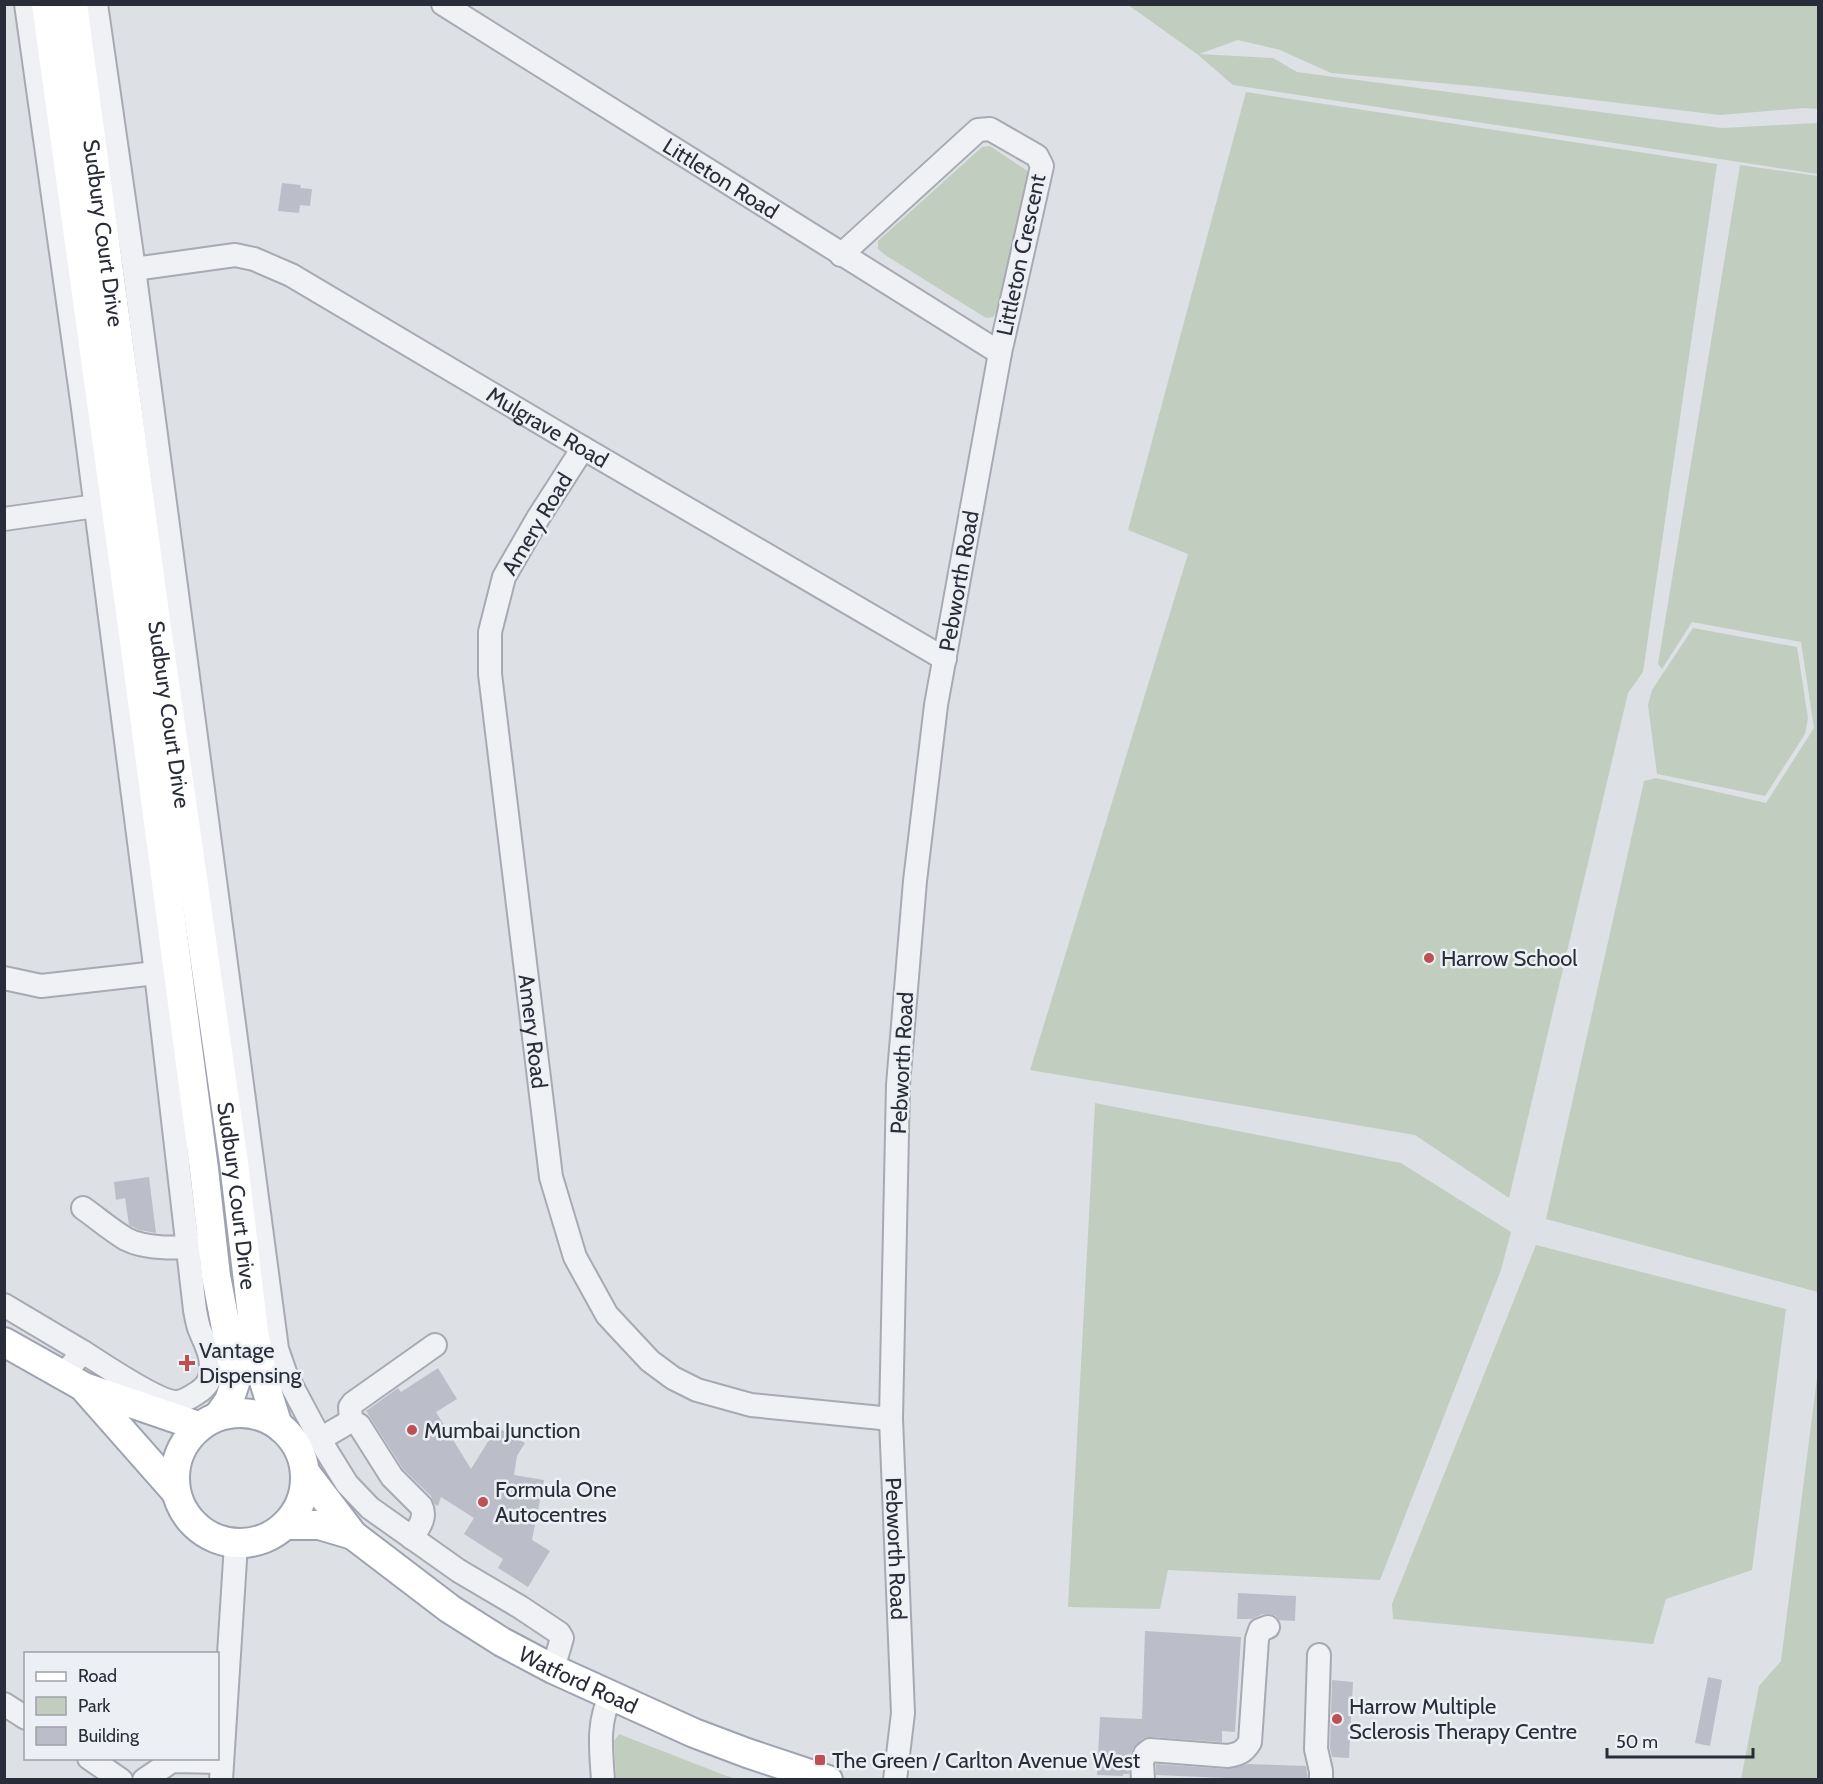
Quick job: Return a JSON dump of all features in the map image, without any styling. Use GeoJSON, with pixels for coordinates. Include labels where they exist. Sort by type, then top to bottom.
{"type":"FeatureCollection","features":[{"type":"Feature","properties":{"kind":"main road","name":"Sudbury Court Drive"},"geometry":{"type":"LineString","coordinates":[[46,4],[66,22],[130,342],[145,631],[154,876],[204,1169],[200,1246],[216,1276],[235,1383],[229,1401],[208,1421]]}},
{"type":"Feature","properties":{"kind":"main road","name":"Sudbury Court Drive"},"geometry":{"type":"LineString","coordinates":[[66,22],[45,73],[93,407],[116,590],[145,631],[234,1163],[267,1327],[263,1378],[277,1423]]}},
{"type":"Feature","properties":{"kind":"main road"},"geometry":{"type":"LineString","coordinates":[[4,1342],[73,1382],[208,1421],[245,1412],[260,1415],[277,1423],[290,1435],[301,1453],[305,1472],[303,1498],[286,1525],[261,1540],[236,1544],[215,1539],[195,1527],[183,1511],[175,1491],[174,1468],[180,1449],[208,1421]]}},
{"type":"Feature","properties":{"kind":"main road"},"geometry":{"type":"LineString","coordinates":[[73,1382],[175,1491]]}},
{"type":"Feature","properties":{"kind":"main road","name":"Watford Road"},"geometry":{"type":"LineString","coordinates":[[305,1472],[363,1544]]}},
{"type":"Feature","properties":{"kind":"main road","name":"Watford Road"},"geometry":{"type":"LineString","coordinates":[[286,1525],[319,1525],[363,1544],[450,1609],[502,1642],[553,1669],[694,1733],[828,1779]]}},
{"type":"Feature","properties":{"kind":"street","name":"Sudbury Court Drive"},"geometry":{"type":"LineString","coordinates":[[26,4],[45,73]]}},
{"type":"Feature","properties":{"kind":"street","name":"Sudbury Court Drive"},"geometry":{"type":"LineString","coordinates":[[96,4],[134,268],[130,342],[267,1327]]}},
{"type":"Feature","properties":{"kind":"street","name":"Littleton Road"},"geometry":{"type":"LineString","coordinates":[[443,4],[1000,353]]}},
{"type":"Feature","properties":{"kind":"street","name":"Littleton Crescent"},"geometry":{"type":"LineString","coordinates":[[841,255],[978,130],[990,129],[1037,156],[1041,166],[1000,353]]}},
{"type":"Feature","properties":{"kind":"street","name":"Mulgrave Road"},"geometry":{"type":"LineString","coordinates":[[134,268],[235,255],[271,265],[945,659]]}},
{"type":"Feature","properties":{"kind":"street","name":"Pebworth Road"},"geometry":{"type":"LineString","coordinates":[[895,1779],[903,1713],[891,1419],[898,1085],[915,881],[936,705],[1000,353]]}},
{"type":"Feature","properties":{"kind":"street","name":"Sudbury Court Drive"},"geometry":{"type":"LineString","coordinates":[[93,407],[96,506],[116,590],[154,876],[156,973],[200,1246]]}},
{"type":"Feature","properties":{"kind":"street","name":"Amery Road"},"geometry":{"type":"LineString","coordinates":[[583,448],[538,518],[504,577],[490,632],[490,674],[551,1178],[575,1257],[607,1315],[650,1361],[673,1378],[697,1390],[751,1406],[891,1419]]}},
{"type":"Feature","properties":{"kind":"street"},"geometry":{"type":"LineString","coordinates":[[4,519],[96,506]]}},
{"type":"Feature","properties":{"kind":"street"},"geometry":{"type":"LineString","coordinates":[[4,978],[41,986],[156,973]]}},
{"type":"Feature","properties":{"kind":"street"},"geometry":{"type":"LineString","coordinates":[[204,1169],[234,1163]]}},
{"type":"Feature","properties":{"kind":"street"},"geometry":{"type":"LineString","coordinates":[[4,1305],[162,1398],[176,1402],[200,1392],[208,1383],[211,1374],[211,1359],[195,1310],[200,1246],[162,1248],[132,1241],[83,1208]]}},
{"type":"Feature","properties":{"kind":"street"},"geometry":{"type":"LineString","coordinates":[[267,1327],[286,1375],[347,1484],[370,1508],[392,1524],[459,1571],[559,1633],[562,1638],[553,1669]]}},
{"type":"Feature","properties":{"kind":"street"},"geometry":{"type":"LineString","coordinates":[[351,1421],[350,1407],[353,1403],[435,1345]]}},
{"type":"Feature","properties":{"kind":"street"},"geometry":{"type":"LineString","coordinates":[[73,1382],[83,1352]]}},
{"type":"Feature","properties":{"kind":"street"},"geometry":{"type":"LineString","coordinates":[[320,1439],[351,1421]]}},
{"type":"Feature","properties":{"kind":"street"},"geometry":{"type":"LineString","coordinates":[[351,1421],[359,1425],[392,1477],[424,1511],[422,1520],[412,1538]]}},
{"type":"Feature","properties":{"kind":"street"},"geometry":{"type":"LineString","coordinates":[[363,1544],[392,1524]]}},
{"type":"Feature","properties":{"kind":"street"},"geometry":{"type":"LineString","coordinates":[[144,1779],[172,1761],[222,1771],[236,1544]]}},
{"type":"Feature","properties":{"kind":"street"},"geometry":{"type":"LineString","coordinates":[[1143,1779],[1142,1762],[1144,1754],[1150,1750],[1228,1756],[1240,1754],[1247,1747],[1250,1742],[1257,1639],[1260,1630],[1268,1627]]}},
{"type":"Feature","properties":{"kind":"street"},"geometry":{"type":"LineString","coordinates":[[1319,1655],[1316,1749],[1321,1779]]}},
{"type":"Feature","properties":{"kind":"street"},"geometry":{"type":"LineString","coordinates":[[603,1779],[602,1717],[611,1695]]}},
{"type":"Feature","properties":{"kind":"street"},"geometry":{"type":"LineString","coordinates":[[4,1704],[24,1717]]}},
{"type":"Feature","properties":{"kind":"street"},"geometry":{"type":"LineString","coordinates":[[92,1760],[121,1779]]}},
{"type":"Feature","properties":{"kind":"green space"},"geometry":{"type":"Polygon","coordinates":[[[1128,5],[1818,5],[1818,109],[1720,115],[1483,87],[1331,73],[1280,50],[1238,40],[1199,54],[1273,58],[1297,72],[1722,128],[1818,123],[1818,174],[1233,85],[1197,54],[1128,5]]]}},
{"type":"Feature","properties":{"kind":"green space"},"geometry":{"type":"Polygon","coordinates":[[[1246,92],[1717,164],[1643,672],[1628,693],[1509,1198],[1415,1135],[1030,1070],[1188,554],[1128,530],[1246,92]]]}},
{"type":"Feature","properties":{"kind":"green space"},"geometry":{"type":"Polygon","coordinates":[[[990,146],[1029,172],[996,312],[993,317],[986,318],[885,255],[878,249],[878,241],[982,147],[990,146]]]}},
{"type":"Feature","properties":{"kind":"green space"},"geometry":{"type":"Polygon","coordinates":[[[1740,165],[1818,176],[1818,1292],[1546,1219],[1644,781],[1656,778],[1766,803],[1814,728],[1801,642],[1692,622],[1662,669],[1658,664],[1740,165]]]}},
{"type":"Feature","properties":{"kind":"green space"},"geometry":{"type":"Polygon","coordinates":[[[1693,628],[1797,647],[1808,718],[1805,734],[1765,796],[1657,774],[1648,705],[1652,690],[1693,628]]]}},
{"type":"Feature","properties":{"kind":"green space"},"geometry":{"type":"Polygon","coordinates":[[[1095,1103],[1401,1163],[1511,1232],[1501,1270],[1380,1580],[1168,1570],[1160,1609],[1068,1607],[1095,1103]]]}},
{"type":"Feature","properties":{"kind":"green space"},"geometry":{"type":"Polygon","coordinates":[[[1536,1245],[1786,1309],[1752,1570],[1666,1599],[1653,1644],[1393,1619],[1392,1604],[1536,1245]]]}},
{"type":"Feature","properties":{"kind":"green space"},"geometry":{"type":"Polygon","coordinates":[[[1818,1370],[1818,1779],[1741,1779],[1759,1686],[1781,1661],[1818,1370]]]}},
{"type":"Feature","properties":{"kind":"green space"},"geometry":{"type":"Polygon","coordinates":[[[619,1734],[737,1779],[616,1779],[614,1741],[619,1734]]]}},
{"type":"Feature","properties":{"kind":"building"},"geometry":{"type":"Polygon","coordinates":[[[282,183],[312,189],[310,206],[300,205],[299,213],[278,211],[282,183]]]}},
{"type":"Feature","properties":{"kind":"building"},"geometry":{"type":"Polygon","coordinates":[[[149,1177],[156,1233],[139,1230],[129,1225],[125,1198],[116,1200],[114,1182],[149,1177]]]}},
{"type":"Feature","properties":{"kind":"building"},"geometry":{"type":"Polygon","coordinates":[[[438,1368],[457,1399],[436,1412],[471,1469],[497,1427],[525,1443],[517,1456],[514,1475],[544,1480],[532,1540],[550,1551],[528,1587],[498,1568],[503,1559],[464,1534],[474,1518],[441,1497],[438,1506],[434,1504],[431,1496],[403,1469],[366,1411],[398,1388],[401,1392],[438,1368]]]}},
{"type":"Feature","properties":{"kind":"building"},"geometry":{"type":"Polygon","coordinates":[[[1238,1593],[1296,1596],[1295,1621],[1279,1620],[1270,1614],[1263,1614],[1252,1619],[1237,1619],[1238,1593]]]}},
{"type":"Feature","properties":{"kind":"building"},"geometry":{"type":"Polygon","coordinates":[[[1145,1631],[1241,1637],[1235,1732],[1222,1731],[1222,1742],[1151,1737],[1142,1739],[1129,1757],[1129,1774],[1123,1774],[1123,1776],[1097,1775],[1100,1717],[1142,1719],[1145,1631]]]}},
{"type":"Feature","properties":{"kind":"building"},"geometry":{"type":"Polygon","coordinates":[[[1708,1677],[1722,1680],[1710,1746],[1695,1743],[1708,1677]]]}},
{"type":"Feature","properties":{"kind":"building","name":"Harrow Multiple Sclerosis Therapy Centre"},"geometry":{"type":"Polygon","coordinates":[[[1332,1680],[1353,1682],[1349,1758],[1332,1757],[1330,1748],[1332,1680]]]}},
{"type":"Feature","properties":{"kind":"building"},"geometry":{"type":"Polygon","coordinates":[[[1156,1764],[1227,1769],[1248,1764],[1306,1766],[1308,1779],[1156,1775],[1156,1764]]]}},
{"type":"Feature","properties":{"kind":"place","name":"Harrow School"},"geometry":{"type":"Point","coordinates":[1429,958]}},
{"type":"Feature","properties":{"kind":"place","name":"Vantage Dispensing"},"geometry":{"type":"Point","coordinates":[187,1363]}},
{"type":"Feature","properties":{"kind":"place","name":"Mumbai Junction"},"geometry":{"type":"Point","coordinates":[412,1430]}},
{"type":"Feature","properties":{"kind":"place","name":"Formula One Autocentres"},"geometry":{"type":"Point","coordinates":[483,1502]}},
{"type":"Feature","properties":{"kind":"place","name":"Harrow Multiple Sclerosis Therapy Centre"},"geometry":{"type":"Point","coordinates":[1337,1719]}},
{"type":"Feature","properties":{"kind":"place","name":"The Green / Carlton Avenue West"},"geometry":{"type":"Point","coordinates":[820,1760]}}]}
